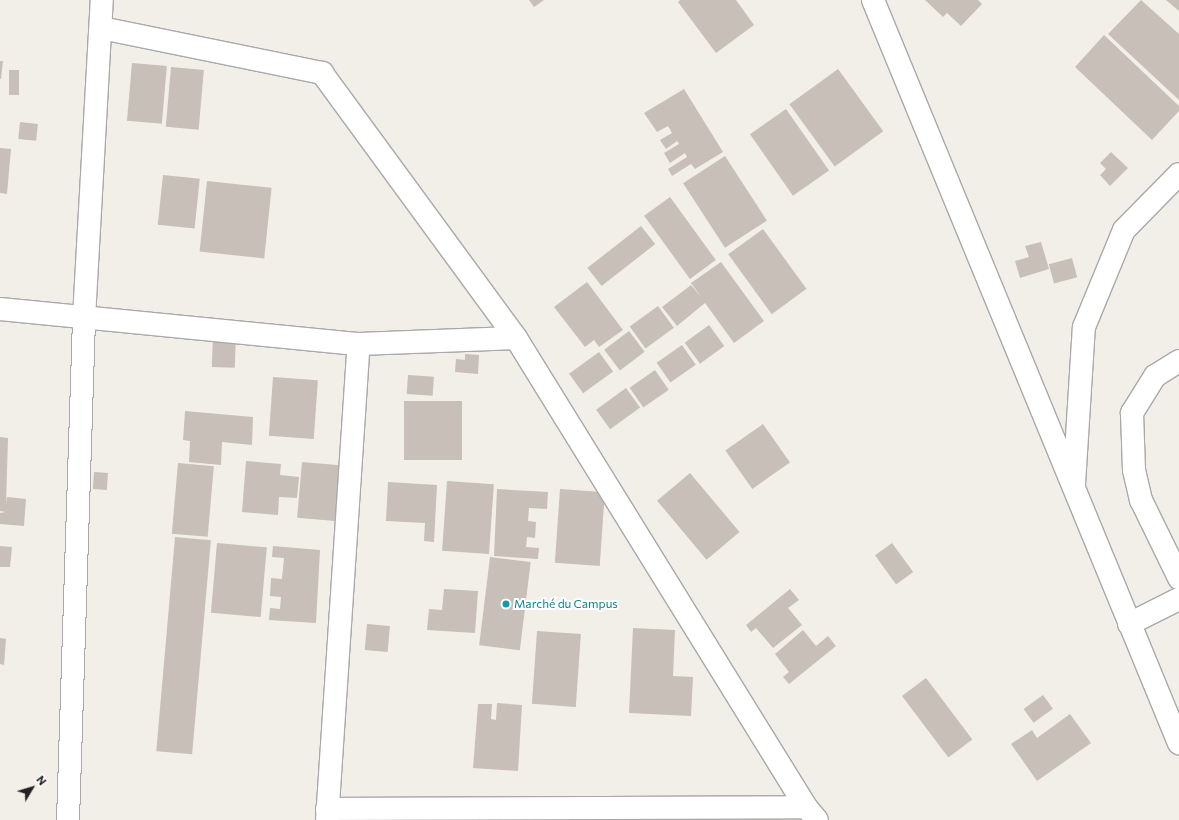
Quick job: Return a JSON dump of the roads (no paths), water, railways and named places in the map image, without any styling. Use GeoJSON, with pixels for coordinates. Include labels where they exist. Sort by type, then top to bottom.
{"type":"FeatureCollection","features":[{"type":"Feature","properties":{"kind":"street"},"geometry":{"type":"LineString","coordinates":[[68,820],[84,318],[102,0]]}},
{"type":"Feature","properties":{"kind":"street"},"geometry":{"type":"LineString","coordinates":[[873,0],[965,227],[1074,484],[1129,624],[1179,743]]}},
{"type":"Feature","properties":{"kind":"street"},"geometry":{"type":"LineString","coordinates":[[101,28],[322,72],[516,338],[812,813]]}},
{"type":"Feature","properties":{"kind":"street"},"geometry":{"type":"LineString","coordinates":[[1074,484],[1084,327],[1124,230],[1179,174]]}},
{"type":"Feature","properties":{"kind":"street"},"geometry":{"type":"LineString","coordinates":[[0,310],[359,344],[516,338]]}},
{"type":"Feature","properties":{"kind":"street"},"geometry":{"type":"LineString","coordinates":[[359,344],[327,814],[812,813]]}},
{"type":"Feature","properties":{"kind":"street"},"geometry":{"type":"LineString","coordinates":[[1179,361],[1155,376],[1132,413],[1134,470],[1141,500],[1179,578]]}},
{"type":"Feature","properties":{"kind":"street"},"geometry":{"type":"LineString","coordinates":[[1129,624],[1179,599]]}},
{"type":"Feature","properties":{"kind":"street"},"geometry":{"type":"LineString","coordinates":[[789,820],[812,813]]}},
{"type":"Feature","properties":{"kind":"place","name":"Marché du Campus"},"geometry":{"type":"Point","coordinates":[506,604]}}]}
